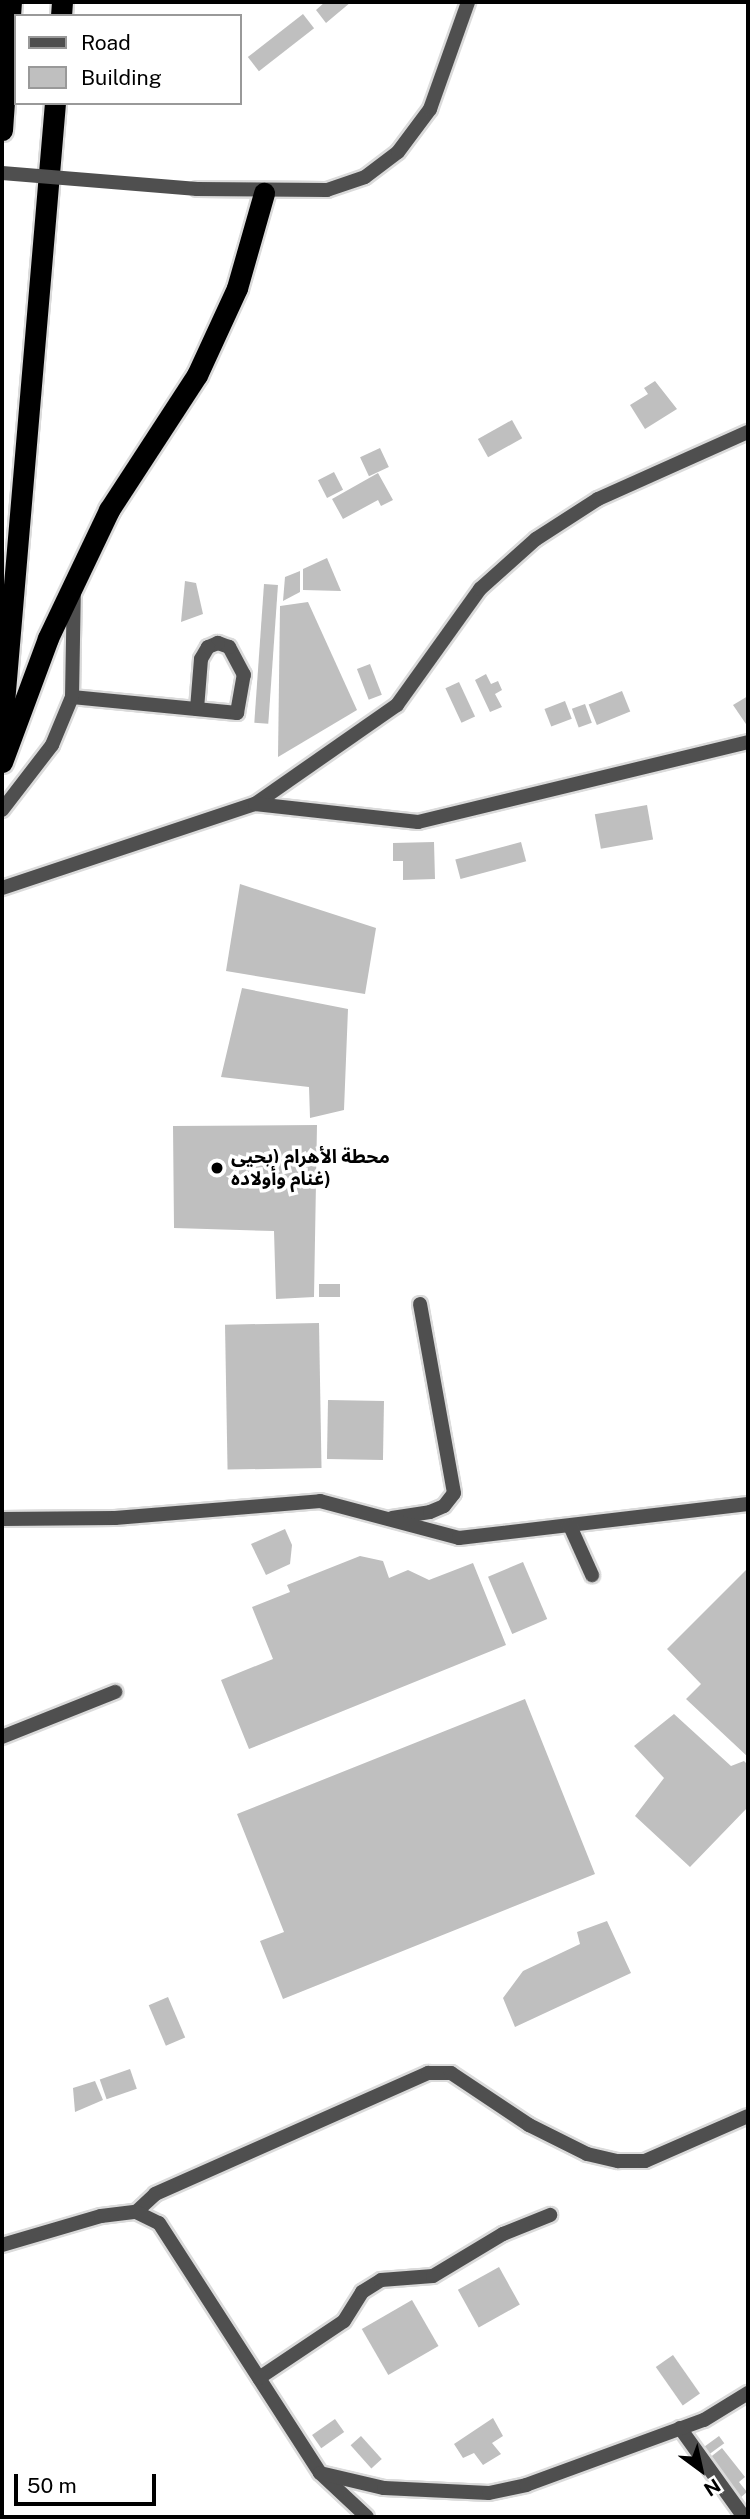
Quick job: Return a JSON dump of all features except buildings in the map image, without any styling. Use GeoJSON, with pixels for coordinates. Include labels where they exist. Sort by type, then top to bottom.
{"type":"FeatureCollection","features":[{"type":"Feature","properties":{"kind":"highway"},"geometry":{"type":"LineString","coordinates":[[2,130],[11,2]]}},
{"type":"Feature","properties":{"kind":"highway"},"geometry":{"type":"LineString","coordinates":[[2,726],[55,105]]}},
{"type":"Feature","properties":{"kind":"highway"},"geometry":{"type":"LineString","coordinates":[[2,762],[74,584],[109,510],[197,375],[237,288],[264,193]]}},
{"type":"Feature","properties":{"kind":"street"},"geometry":{"type":"LineString","coordinates":[[2,173],[264,193],[327,190],[365,177],[398,152],[430,109],[468,2]]}},
{"type":"Feature","properties":{"kind":"street"},"geometry":{"type":"LineString","coordinates":[[2,888],[255,804],[397,705],[480,589],[536,539],[597,499],[748,432]]}},
{"type":"Feature","properties":{"kind":"street"},"geometry":{"type":"LineString","coordinates":[[2,810],[52,745],[72,697],[77,616],[74,584]]}},
{"type":"Feature","properties":{"kind":"street"},"geometry":{"type":"LineString","coordinates":[[72,697],[237,713],[244,675],[229,647],[218,643],[208,647],[201,659],[197,709]]}},
{"type":"Feature","properties":{"kind":"street"},"geometry":{"type":"LineString","coordinates":[[255,804],[418,822],[748,742]]}},
{"type":"Feature","properties":{"kind":"street"},"geometry":{"type":"LineString","coordinates":[[388,1519],[430,1512],[444,1506],[454,1493],[420,1304]]}},
{"type":"Feature","properties":{"kind":"street"},"geometry":{"type":"LineString","coordinates":[[2,1519],[115,1518],[320,1501],[459,1538],[748,1504]]}},
{"type":"Feature","properties":{"kind":"street"},"geometry":{"type":"LineString","coordinates":[[570,1526],[592,1575]]}},
{"type":"Feature","properties":{"kind":"street"},"geometry":{"type":"LineString","coordinates":[[2,1737],[115,1692]]}},
{"type":"Feature","properties":{"kind":"street"},"geometry":{"type":"LineString","coordinates":[[136,2212],[155,2193],[428,2073],[451,2073],[529,2125],[587,2154],[618,2161],[645,2161],[748,2116]]}},
{"type":"Feature","properties":{"kind":"street"},"geometry":{"type":"LineString","coordinates":[[2,2245],[100,2216],[136,2212],[159,2223],[320,2473],[367,2517]]}},
{"type":"Feature","properties":{"kind":"street"},"geometry":{"type":"LineString","coordinates":[[259,2378],[344,2320],[362,2292],[380,2280],[433,2276],[503,2234],[550,2215]]}},
{"type":"Feature","properties":{"kind":"street"},"geometry":{"type":"LineString","coordinates":[[320,2473],[384,2488],[489,2493],[526,2485],[704,2420],[748,2393]]}},
{"type":"Feature","properties":{"kind":"street"},"geometry":{"type":"LineString","coordinates":[[680,2428],[744,2517]]}},
{"type":"Feature","properties":{"kind":"place","name":"محطة الأهرام (يحيى غنام وأولاده)"},"geometry":{"type":"Point","coordinates":[217,1168]}}]}
